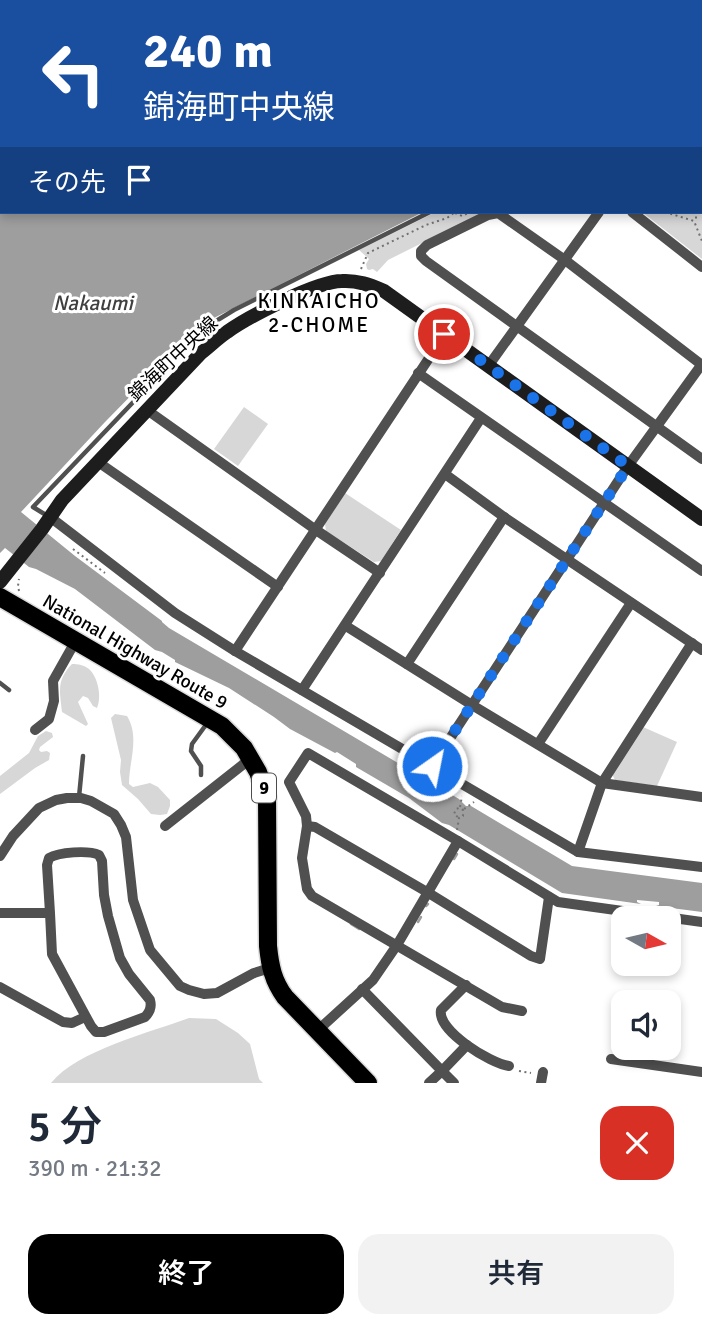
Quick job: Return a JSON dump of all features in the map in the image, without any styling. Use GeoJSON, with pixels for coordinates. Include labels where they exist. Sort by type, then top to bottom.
{"type":"FeatureCollection","features":[{"type":"Feature","properties":{"kind":"highway","name":"National Highway Route 9"},"geometry":{"type":"LineString","coordinates":[[0,597],[222,726],[244,748],[258,772],[267,797],[270,968],[285,997],[368,1083]]}},
{"type":"Feature","properties":{"kind":"street"},"geometry":{"type":"LineString","coordinates":[[492,214],[424,246],[421,253],[426,261],[702,459]]}},
{"type":"Feature","properties":{"kind":"street"},"geometry":{"type":"LineString","coordinates":[[432,766],[628,466],[702,364],[565,260],[499,214]]}},
{"type":"Feature","properties":{"kind":"street"},"geometry":{"type":"LineString","coordinates":[[489,365],[598,214]]}},
{"type":"Feature","properties":{"kind":"street"},"geometry":{"type":"LineString","coordinates":[[635,214],[702,267]]}},
{"type":"Feature","properties":{"kind":"street","name":"錦海町中央線"},"geometry":{"type":"LineString","coordinates":[[0,582],[62,500],[201,353],[253,316],[321,284],[339,281],[355,281],[384,291],[702,519]]}},
{"type":"Feature","properties":{"kind":"street"},"geometry":{"type":"LineString","coordinates":[[235,651],[444,334]]}},
{"type":"Feature","properties":{"kind":"street"},"geometry":{"type":"LineString","coordinates":[[418,373],[702,571]]}},
{"type":"Feature","properties":{"kind":"street"},"geometry":{"type":"LineString","coordinates":[[146,410],[380,573]]}},
{"type":"Feature","properties":{"kind":"street"},"geometry":{"type":"LineString","coordinates":[[302,690],[481,418]]}},
{"type":"Feature","properties":{"kind":"street"},"geometry":{"type":"LineString","coordinates":[[97,462],[278,587]]}},
{"type":"Feature","properties":{"kind":"street"},"geometry":{"type":"LineString","coordinates":[[445,474],[504,517],[702,650]]}},
{"type":"Feature","properties":{"kind":"street"},"geometry":{"type":"LineString","coordinates":[[407,664],[504,517]]}},
{"type":"Feature","properties":{"kind":"street"},"geometry":{"type":"LineString","coordinates":[[46,523],[175,613],[235,651],[578,852],[702,867]]}},
{"type":"Feature","properties":{"kind":"street"},"geometry":{"type":"LineString","coordinates":[[538,744],[631,603]]}},
{"type":"Feature","properties":{"kind":"street"},"geometry":{"type":"LineString","coordinates":[[346,626],[602,783],[702,797]]}},
{"type":"Feature","properties":{"kind":"street"},"geometry":{"type":"LineString","coordinates":[[35,730],[49,719],[54,701],[53,681],[75,642]]}},
{"type":"Feature","properties":{"kind":"street"},"geometry":{"type":"LineString","coordinates":[[578,852],[602,783],[692,643]]}},
{"type":"Feature","properties":{"kind":"street"},"geometry":{"type":"LineString","coordinates":[[522,1011],[502,1007],[312,896],[307,889],[302,858],[306,816],[289,782],[308,753],[558,902],[702,922]]}},
{"type":"Feature","properties":{"kind":"street"},"geometry":{"type":"LineString","coordinates":[[165,826],[250,759]]}},
{"type":"Feature","properties":{"kind":"street"},"geometry":{"type":"LineString","coordinates":[[0,856],[13,836],[39,808],[56,800],[91,800],[114,814],[121,825],[126,837],[133,900],[150,950],[180,986],[204,994],[217,993],[270,968]]}},
{"type":"Feature","properties":{"kind":"street"},"geometry":{"type":"LineString","coordinates":[[307,826],[315,827],[540,959],[549,897]]}},
{"type":"Feature","properties":{"kind":"street"},"geometry":{"type":"LineString","coordinates":[[317,1031],[373,980],[397,945],[458,841]]}},
{"type":"Feature","properties":{"kind":"street"},"geometry":{"type":"LineString","coordinates":[[92,852],[99,855],[108,916],[120,958],[151,1004],[145,1017],[104,1032],[96,1032],[85,1017],[52,954],[47,865],[49,858],[56,854],[92,852]]}},
{"type":"Feature","properties":{"kind":"street"},"geometry":{"type":"LineString","coordinates":[[0,913],[50,913]]}},
{"type":"Feature","properties":{"kind":"street"},"geometry":{"type":"LineString","coordinates":[[466,985],[441,1010],[442,1020],[453,1034],[467,1045],[499,1065],[508,1066]]}},
{"type":"Feature","properties":{"kind":"street"},"geometry":{"type":"LineString","coordinates":[[0,987],[63,1022],[72,1023],[85,1017]]}},
{"type":"Feature","properties":{"kind":"street"},"geometry":{"type":"LineString","coordinates":[[362,989],[454,1083]]}},
{"type":"Feature","properties":{"kind":"street"},"geometry":{"type":"LineString","coordinates":[[429,1083],[467,1045]]}},
{"type":"Feature","properties":{"kind":"street"},"geometry":{"type":"LineString","coordinates":[[618,1060],[702,1072]]}},
{"type":"Feature","properties":{"kind":"lane"},"geometry":{"type":"LineString","coordinates":[[46,523],[33,507],[203,329],[234,310],[426,214]]}},
{"type":"Feature","properties":{"kind":"lane"},"geometry":{"type":"LineString","coordinates":[[0,683],[9,690]]}},
{"type":"Feature","properties":{"kind":"lane"},"geometry":{"type":"LineString","coordinates":[[201,775],[202,769],[191,751],[192,744],[210,719]]}},
{"type":"Feature","properties":{"kind":"lane"},"geometry":{"type":"LineString","coordinates":[[79,798],[83,756]]}},
{"type":"Feature","properties":{"kind":"path"},"geometry":{"type":"LineString","coordinates":[[356,270],[361,270],[368,253],[452,214]]}},
{"type":"Feature","properties":{"kind":"path"},"geometry":{"type":"LineString","coordinates":[[671,214],[694,221]]}},
{"type":"Feature","properties":{"kind":"path"},"geometry":{"type":"LineString","coordinates":[[694,214],[702,241]]}},
{"type":"Feature","properties":{"kind":"path"},"geometry":{"type":"LineString","coordinates":[[455,817],[463,816],[461,799]]}},
{"type":"Feature","properties":{"kind":"path"},"geometry":{"type":"LineString","coordinates":[[457,829],[455,810],[470,804]]}},
{"type":"Feature","properties":{"kind":"path"},"geometry":{"type":"LineString","coordinates":[[508,1066],[508,1069],[542,1077]]}},
{"type":"Feature","properties":{"kind":"shaded area"},"geometry":{"type":"Polygon","coordinates":[[[432,214],[480,214],[388,260],[377,272],[367,269],[369,259],[359,250],[432,214]]]}},
{"type":"Feature","properties":{"kind":"shaded area"},"geometry":{"type":"Polygon","coordinates":[[[645,214],[701,214],[702,259],[645,214]]]}},
{"type":"Feature","properties":{"kind":"shaded area"},"geometry":{"type":"Polygon","coordinates":[[[244,407],[268,424],[238,466],[214,449],[244,407]]]}},
{"type":"Feature","properties":{"kind":"shaded area"},"geometry":{"type":"Polygon","coordinates":[[[345,493],[401,530],[381,561],[374,562],[326,531],[325,524],[345,493]]]}},
{"type":"Feature","properties":{"kind":"shaded area"},"geometry":{"type":"Polygon","coordinates":[[[72,664],[89,669],[98,687],[97,708],[83,696],[78,702],[88,724],[86,726],[62,712],[61,681],[72,664]]]}},
{"type":"Feature","properties":{"kind":"shaded area"},"geometry":{"type":"Polygon","coordinates":[[[115,714],[127,716],[133,732],[129,784],[133,787],[150,783],[158,787],[170,800],[167,814],[151,814],[122,785],[121,760],[111,718],[115,714]]]}},
{"type":"Feature","properties":{"kind":"shaded area"},"geometry":{"type":"Polygon","coordinates":[[[643,727],[677,742],[657,786],[615,780],[612,774],[643,727]]]}},
{"type":"Feature","properties":{"kind":"shaded area"},"geometry":{"type":"Polygon","coordinates":[[[46,731],[52,733],[53,737],[39,750],[50,753],[49,760],[0,794],[0,776],[29,753],[38,736],[46,731]]]}},
{"type":"Feature","properties":{"kind":"shaded area"},"geometry":{"type":"Polygon","coordinates":[[[189,1018],[216,1019],[238,1033],[250,1044],[259,1079],[263,1083],[51,1083],[63,1071],[96,1052],[189,1018]]]}},
{"type":"Feature","properties":{"kind":"water","name":"Nakaumi"},"geometry":{"type":"Polygon","coordinates":[[[0,214],[419,214],[202,323],[21,512],[169,628],[459,799],[466,806],[471,806],[572,866],[702,883],[702,912],[681,909],[681,906],[656,906],[659,902],[637,900],[641,904],[562,893],[442,823],[409,798],[356,767],[356,764],[337,752],[290,729],[229,688],[155,650],[75,589],[29,567],[5,548],[0,553],[0,214]]]}},
{"type":"Feature","properties":{"kind":"waterway"},"geometry":{"type":"LineString","coordinates":[[454,859],[457,854]]}},
{"type":"Feature","properties":{"kind":"waterway"},"geometry":{"type":"LineString","coordinates":[[418,922],[421,917]]}},
{"type":"Feature","properties":{"kind":"waterway"},"geometry":{"type":"LineString","coordinates":[[351,924],[359,929]]}},
{"type":"Feature","properties":{"kind":"district","name":"KINKAICHO 2-CHOME"},"geometry":{"type":"Point","coordinates":[319,313]}},
{"type":"Feature","properties":{"kind":"route"},"geometry":{"type":"LineString","coordinates":[[432,766],[628,466],[444,334]]}}]}
